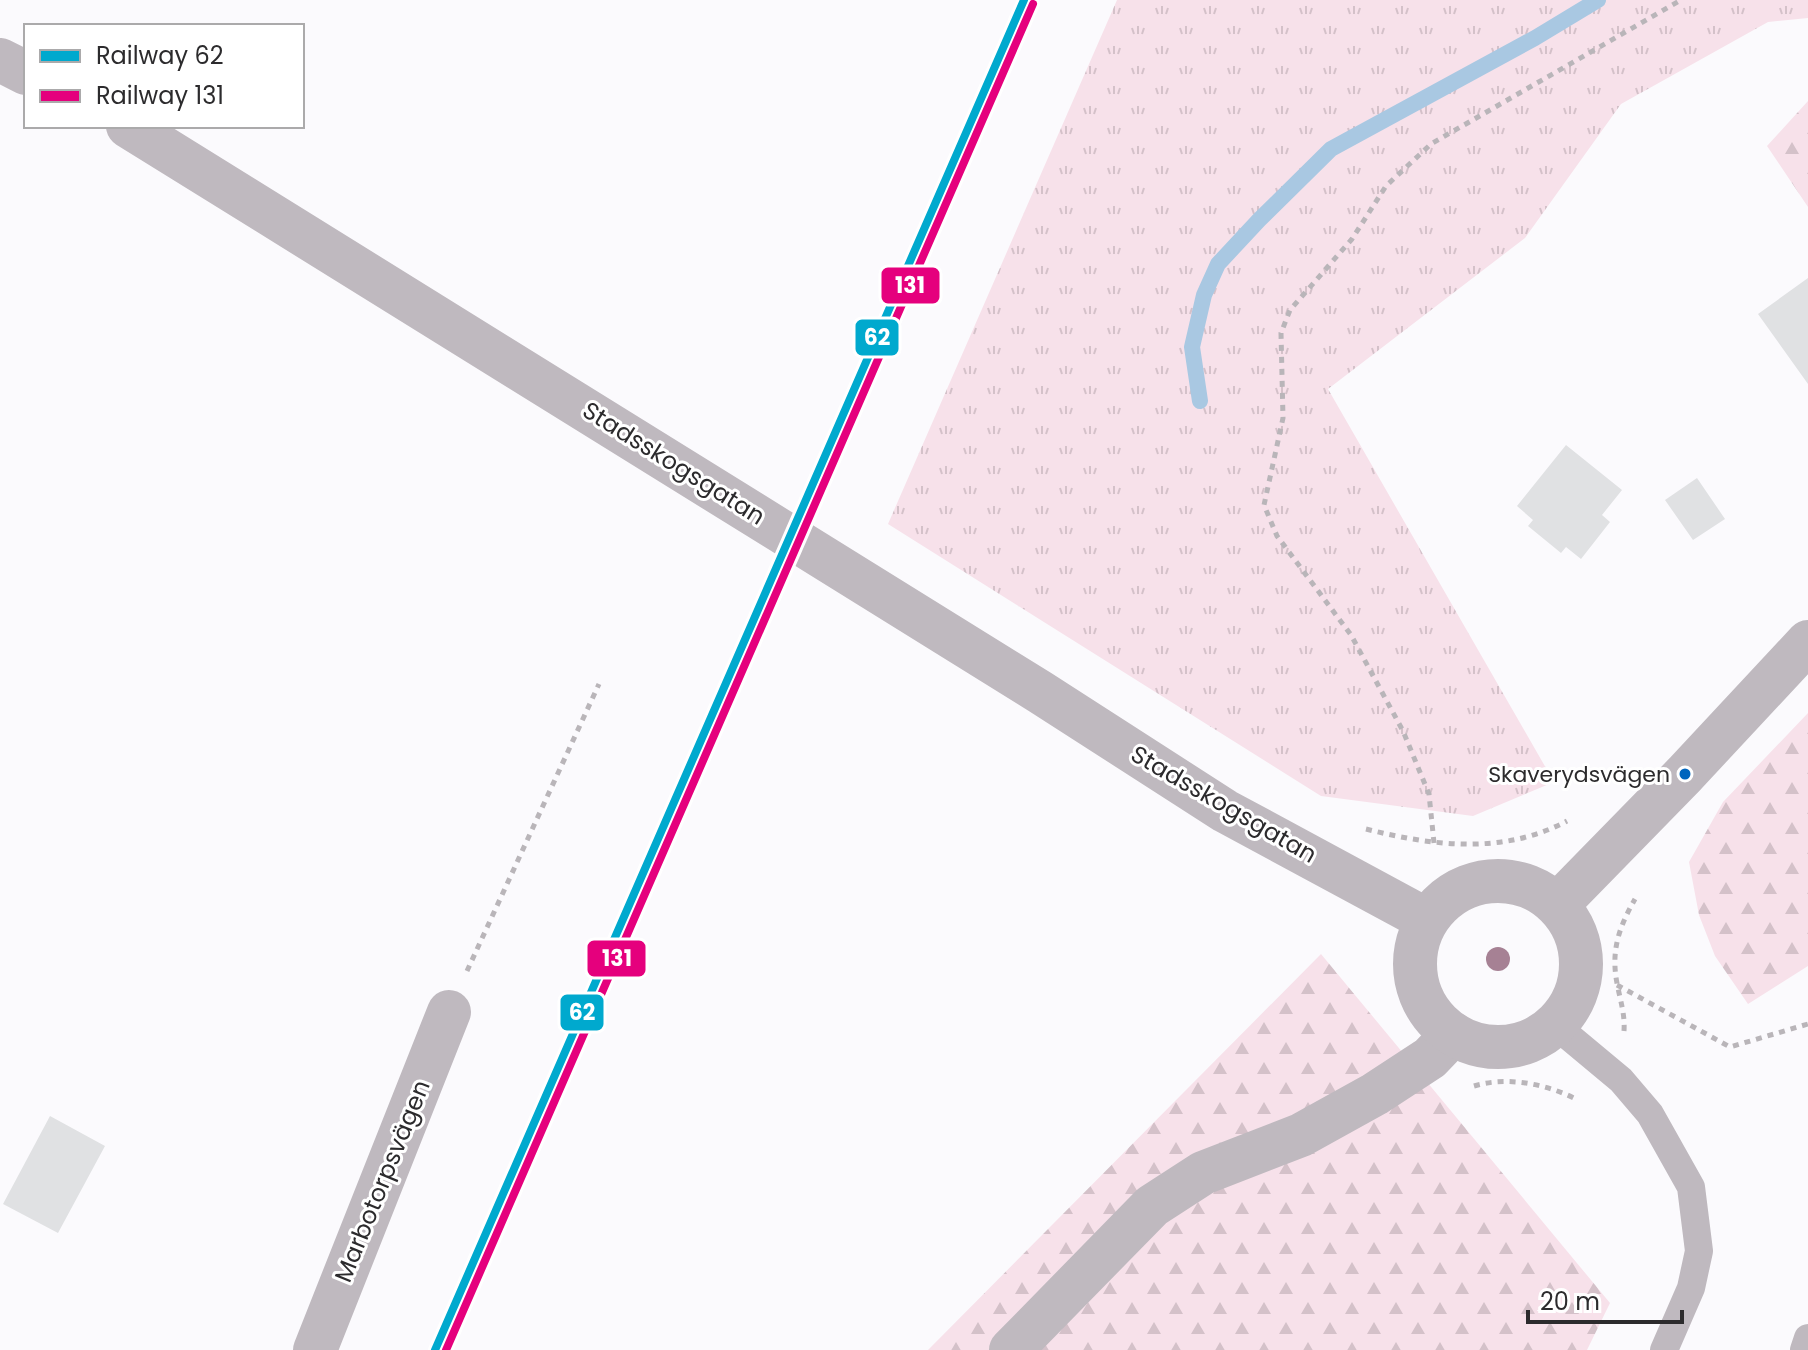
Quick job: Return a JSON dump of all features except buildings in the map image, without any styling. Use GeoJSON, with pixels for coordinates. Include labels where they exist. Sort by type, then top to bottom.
{"type":"FeatureCollection","features":[{"type":"Feature","properties":{"kind":"street"},"geometry":{"type":"LineString","coordinates":[[0,60],[24,72]]}},
{"type":"Feature","properties":{"kind":"street","name":"Stadsskogsgatan"},"geometry":{"type":"LineString","coordinates":[[131,128],[1040,692],[1225,811],[1427,920]]}},
{"type":"Feature","properties":{"kind":"street"},"geometry":{"type":"LineString","coordinates":[[1557,905],[1808,642]]}},
{"type":"Feature","properties":{"kind":"street"},"geometry":{"type":"LineString","coordinates":[[1488,881],[1513,882],[1537,890],[1557,905],[1579,943],[1581,965],[1578,987],[1569,1007],[1555,1025],[1527,1041],[1494,1047],[1473,1043],[1453,1034],[1436,1020],[1424,1002],[1417,982],[1415,960],[1427,920],[1444,901],[1465,888],[1488,881]]}},
{"type":"Feature","properties":{"kind":"street","name":"Marbotorpsvägen"},"geometry":{"type":"LineString","coordinates":[[315,1350],[449,1012]]}},
{"type":"Feature","properties":{"kind":"street"},"geometry":{"type":"LineString","coordinates":[[1011,1350],[1152,1206],[1203,1173],[1301,1135],[1375,1094],[1430,1058],[1453,1034]]}},
{"type":"Feature","properties":{"kind":"lane"},"geometry":{"type":"LineString","coordinates":[[1555,1025],[1621,1080],[1650,1114],[1691,1187],[1699,1251],[1691,1288],[1664,1350]]}},
{"type":"Feature","properties":{"kind":"lane"},"geometry":{"type":"LineString","coordinates":[[1804,1350],[1808,1338]]}},
{"type":"Feature","properties":{"kind":"path"},"geometry":{"type":"LineString","coordinates":[[1434,843],[1429,794],[1403,731],[1351,635],[1277,536],[1264,505],[1283,418],[1281,333],[1290,310],[1352,239],[1386,186],[1431,144],[1681,0]]}},
{"type":"Feature","properties":{"kind":"path"},"geometry":{"type":"LineString","coordinates":[[449,1012],[599,684]]}},
{"type":"Feature","properties":{"kind":"path"},"geometry":{"type":"LineString","coordinates":[[1362,828],[1407,840],[1460,846],[1485,845],[1532,835],[1570,819]]}},
{"type":"Feature","properties":{"kind":"path"},"geometry":{"type":"LineString","coordinates":[[1624,1036],[1625,1014],[1617,985],[1615,947],[1620,925],[1636,896]]}},
{"type":"Feature","properties":{"kind":"path"},"geometry":{"type":"LineString","coordinates":[[1617,985],[1730,1047],[1808,1024]]}},
{"type":"Feature","properties":{"kind":"path"},"geometry":{"type":"LineString","coordinates":[[1565,1094],[1580,1101]]}},
{"type":"Feature","properties":{"kind":"green space"},"geometry":{"type":"Polygon","coordinates":[[[1117,0],[1808,0],[1808,18],[1768,22],[1621,104],[1525,238],[1328,389],[1554,782],[1473,816],[1321,796],[888,524],[1117,0]]]}},
{"type":"Feature","properties":{"kind":"green space"},"geometry":{"type":"Polygon","coordinates":[[[1808,101],[1808,207],[1767,146],[1808,101]]]}},
{"type":"Feature","properties":{"kind":"green space"},"geometry":{"type":"Polygon","coordinates":[[[1808,713],[1808,966],[1748,1004],[1715,956],[1699,915],[1689,862],[1723,802],[1808,713]]]}},
{"type":"Feature","properties":{"kind":"green space"},"geometry":{"type":"Polygon","coordinates":[[[1321,954],[1610,1303],[1587,1350],[928,1350],[1321,954]]]}},
{"type":"Feature","properties":{"kind":"waterway"},"geometry":{"type":"LineString","coordinates":[[1200,401],[1192,347],[1204,295],[1218,264],[1259,220],[1331,149],[1535,38],[1598,0]]}},
{"type":"Feature","properties":{"kind":"rail line","name":"62"},"geometry":{"type":"LineString","coordinates":[[435,1350],[1024,0]]}},
{"type":"Feature","properties":{"kind":"rail line","name":"131"},"geometry":{"type":"LineString","coordinates":[[446,1350],[1033,4]]}},
{"type":"Feature","properties":{"kind":"place","name":"Skaverydsvägen"},"geometry":{"type":"Point","coordinates":[1685,774]}}]}
